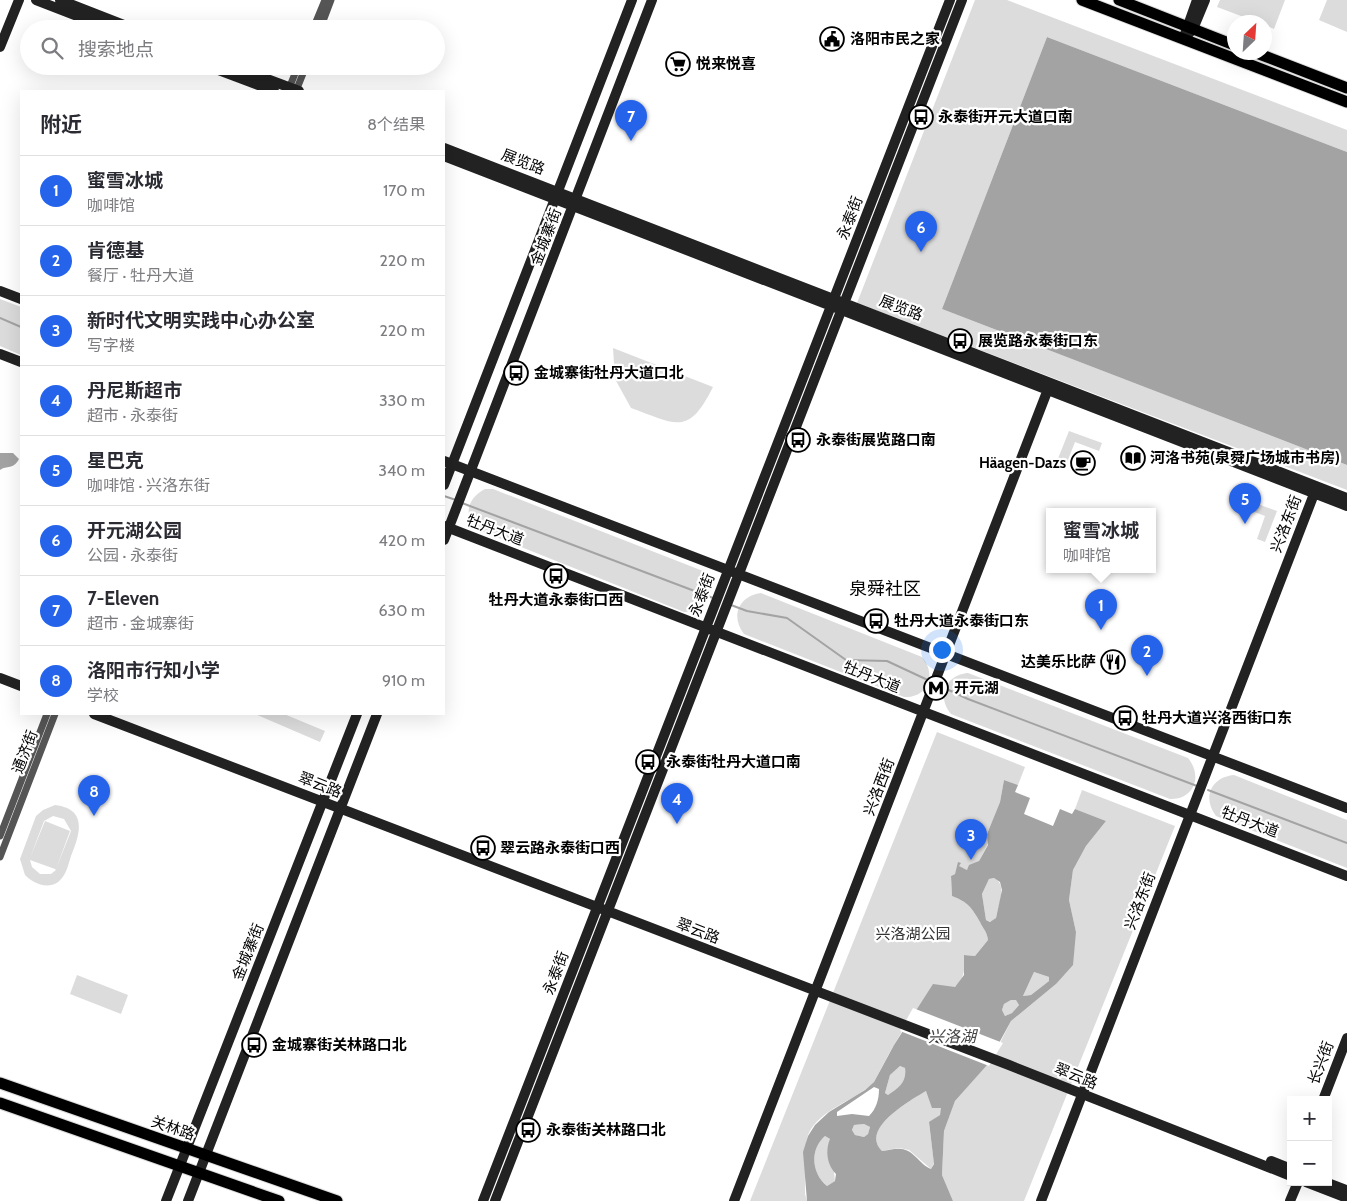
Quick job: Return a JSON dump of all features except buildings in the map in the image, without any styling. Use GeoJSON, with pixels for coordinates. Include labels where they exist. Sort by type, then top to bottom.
{"type":"FeatureCollection","features":[{"type":"Feature","properties":{"kind":"main road"},"geometry":{"type":"LineString","coordinates":[[0,30],[12,0]]}},
{"type":"Feature","properties":{"kind":"main road"},"geometry":{"type":"LineString","coordinates":[[0,47],[19,0]]}},
{"type":"Feature","properties":{"kind":"main road"},"geometry":{"type":"LineString","coordinates":[[36,0],[88,20]]}},
{"type":"Feature","properties":{"kind":"main road"},"geometry":{"type":"LineString","coordinates":[[60,0],[111,20]]}},
{"type":"Feature","properties":{"kind":"main road","name":"金城寨街"},"geometry":{"type":"LineString","coordinates":[[445,481],[448,463],[557,196],[632,0]]}},
{"type":"Feature","properties":{"kind":"main road","name":"金城寨街"},"geometry":{"type":"LineString","coordinates":[[446,527],[452,518],[466,485],[652,0]]}},
{"type":"Feature","properties":{"kind":"main road","name":"永泰街"},"geometry":{"type":"LineString","coordinates":[[495,1201],[711,614],[950,0]]}},
{"type":"Feature","properties":{"kind":"main road","name":"永泰街"},"geometry":{"type":"LineString","coordinates":[[483,1201],[722,618],[962,0]]}},
{"type":"Feature","properties":{"kind":"main road"},"geometry":{"type":"LineString","coordinates":[[1082,0],[1347,102]]}},
{"type":"Feature","properties":{"kind":"main road"},"geometry":{"type":"LineString","coordinates":[[1119,0],[1227,42]]}},
{"type":"Feature","properties":{"kind":"main road"},"geometry":{"type":"LineString","coordinates":[[1190,28],[1197,0]]}},
{"type":"Feature","properties":{"kind":"main road"},"geometry":{"type":"LineString","coordinates":[[1184,39],[1205,0]]}},
{"type":"Feature","properties":{"kind":"main road"},"geometry":{"type":"LineString","coordinates":[[1272,59],[1347,88]]}},
{"type":"Feature","properties":{"kind":"main road"},"geometry":{"type":"LineString","coordinates":[[232,75],[271,90]]}},
{"type":"Feature","properties":{"kind":"main road"},"geometry":{"type":"LineString","coordinates":[[255,75],[294,90]]}},
{"type":"Feature","properties":{"kind":"main road","name":"展览路"},"geometry":{"type":"LineString","coordinates":[[445,148],[557,196]]}},
{"type":"Feature","properties":{"kind":"main road","name":"展览路"},"geometry":{"type":"LineString","coordinates":[[445,156],[557,196],[834,302],[1317,492],[1347,506]]}},
{"type":"Feature","properties":{"kind":"main road"},"geometry":{"type":"LineString","coordinates":[[0,291],[20,299]]}},
{"type":"Feature","properties":{"kind":"main road"},"geometry":{"type":"LineString","coordinates":[[0,354],[20,362]]}},
{"type":"Feature","properties":{"kind":"main road","name":"兴洛西街"},"geometry":{"type":"LineString","coordinates":[[740,1201],[925,714],[1052,388]]}},
{"type":"Feature","properties":{"kind":"main road"},"geometry":{"type":"LineString","coordinates":[[448,463],[1347,808]]}},
{"type":"Feature","properties":{"kind":"main road","name":"展览路"},"geometry":{"type":"LineString","coordinates":[[1317,492],[1347,498]]}},
{"type":"Feature","properties":{"kind":"main road","name":"兴洛东街"},"geometry":{"type":"LineString","coordinates":[[1046,1201],[1317,492]]}},
{"type":"Feature","properties":{"kind":"main road","name":"牡丹大道"},"geometry":{"type":"LineString","coordinates":[[446,527],[1347,876]]}},
{"type":"Feature","properties":{"kind":"main road"},"geometry":{"type":"LineString","coordinates":[[0,671],[20,679]]}},
{"type":"Feature","properties":{"kind":"main road"},"geometry":{"type":"LineString","coordinates":[[0,678],[20,686]]}},
{"type":"Feature","properties":{"kind":"main road","name":"翠云路"},"geometry":{"type":"LineString","coordinates":[[97,715],[324,799]]}},
{"type":"Feature","properties":{"kind":"main road","name":"翠云路"},"geometry":{"type":"LineString","coordinates":[[114,715],[341,806],[1010,1063],[1287,1174]]}},
{"type":"Feature","properties":{"kind":"main road","name":"金城寨街"},"geometry":{"type":"LineString","coordinates":[[166,1201],[357,715]]}},
{"type":"Feature","properties":{"kind":"main road"},"geometry":{"type":"LineString","coordinates":[[188,1201],[377,715]]}},
{"type":"Feature","properties":{"kind":"main road","name":"兴洛西街"},"geometry":{"type":"LineString","coordinates":[[734,1201],[820,991]]}},
{"type":"Feature","properties":{"kind":"main road","name":"长兴街"},"geometry":{"type":"LineString","coordinates":[[1325,1096],[1347,1038]]}},
{"type":"Feature","properties":{"kind":"main road","name":"长兴街"},"geometry":{"type":"LineString","coordinates":[[1331,1096],[1347,1055]]}},
{"type":"Feature","properties":{"kind":"main road","name":"关林路"},"geometry":{"type":"LineString","coordinates":[[0,1083],[337,1201]]}},
{"type":"Feature","properties":{"kind":"main road","name":"兴洛东街"},"geometry":{"type":"LineString","coordinates":[[1041,1201],[1086,1093]]}},
{"type":"Feature","properties":{"kind":"main road","name":"翠云路"},"geometry":{"type":"LineString","coordinates":[[1086,1093],[1287,1168]]}},
{"type":"Feature","properties":{"kind":"main road"},"geometry":{"type":"LineString","coordinates":[[0,1102],[278,1201]]}},
{"type":"Feature","properties":{"kind":"main road"},"geometry":{"type":"LineString","coordinates":[[1332,1185],[1347,1191]]}},
{"type":"Feature","properties":{"kind":"main road"},"geometry":{"type":"LineString","coordinates":[[1284,1201],[1290,1186]]}},
{"type":"Feature","properties":{"kind":"main road"},"geometry":{"type":"LineString","coordinates":[[1290,1201],[1296,1186]]}},
{"type":"Feature","properties":{"kind":"main road"},"geometry":{"type":"LineString","coordinates":[[1316,1186],[1347,1198]]}},
{"type":"Feature","properties":{"kind":"street"},"geometry":{"type":"LineString","coordinates":[[316,20],[324,0]]}},
{"type":"Feature","properties":{"kind":"street"},"geometry":{"type":"LineString","coordinates":[[323,20],[331,0]]}},
{"type":"Feature","properties":{"kind":"street"},"geometry":{"type":"LineString","coordinates":[[294,90],[296,75]]}},
{"type":"Feature","properties":{"kind":"street"},"geometry":{"type":"LineString","coordinates":[[294,90],[302,75]]}},
{"type":"Feature","properties":{"kind":"street","name":"通济街"},"geometry":{"type":"LineString","coordinates":[[0,836],[47,715]]}},
{"type":"Feature","properties":{"kind":"street","name":"通济街"},"geometry":{"type":"LineString","coordinates":[[0,856],[55,715]]}},
{"type":"Feature","properties":{"kind":"green space"},"geometry":{"type":"Polygon","coordinates":[[[975,0],[1007,0],[1347,130],[1347,152],[1047,37],[942,309],[1347,465],[1347,490],[857,303],[975,0]]]}},
{"type":"Feature","properties":{"kind":"green space"},"geometry":{"type":"Polygon","coordinates":[[[1220,0],[1285,0],[1274,29],[1272,28],[1272,15],[1238,15],[1217,7],[1220,0]]]}},
{"type":"Feature","properties":{"kind":"green space"},"geometry":{"type":"Polygon","coordinates":[[[1327,0],[1347,0],[1347,32],[1319,20],[1327,0]]]}},
{"type":"Feature","properties":{"kind":"green space"},"geometry":{"type":"Polygon","coordinates":[[[0,299],[20,307],[20,355],[0,346],[0,299]]]}},
{"type":"Feature","properties":{"kind":"green space"},"geometry":{"type":"Polygon","coordinates":[[[613,348],[713,387],[696,414],[688,420],[670,422],[631,408],[615,379],[613,348]]]}},
{"type":"Feature","properties":{"kind":"green space"},"geometry":{"type":"Polygon","coordinates":[[[1069,431],[1102,443],[1099,451],[1075,442],[1066,465],[1057,461],[1069,431]]]}},
{"type":"Feature","properties":{"kind":"green space"},"geometry":{"type":"Polygon","coordinates":[[[485,489],[493,489],[703,571],[710,585],[710,592],[705,604],[692,611],[684,612],[476,529],[470,518],[469,507],[475,497],[485,489]]]}},
{"type":"Feature","properties":{"kind":"green space"},"geometry":{"type":"Polygon","coordinates":[[[1244,499],[1277,511],[1265,542],[1257,539],[1265,516],[1241,507],[1244,499]]]}},
{"type":"Feature","properties":{"kind":"green space"},"geometry":{"type":"Polygon","coordinates":[[[761,593],[922,657],[929,671],[928,684],[919,694],[904,697],[744,634],[738,620],[739,608],[747,598],[761,593]]]}},
{"type":"Feature","properties":{"kind":"green space"},"geometry":{"type":"Polygon","coordinates":[[[968,673],[1188,758],[1195,772],[1194,786],[1185,796],[1170,799],[951,714],[944,700],[946,688],[954,678],[968,673]]]}},
{"type":"Feature","properties":{"kind":"green space"},"geometry":{"type":"Polygon","coordinates":[[[257,715],[286,715],[325,731],[320,742],[257,715]]]}},
{"type":"Feature","properties":{"kind":"green space","name":"兴洛湖公园"},"geometry":{"type":"Polygon","coordinates":[[[937,732],[1025,767],[1018,785],[1004,780],[1000,802],[987,834],[989,842],[979,861],[967,870],[958,866],[955,874],[951,876],[952,896],[966,903],[972,909],[986,932],[988,940],[975,956],[964,955],[964,973],[955,987],[942,990],[930,998],[918,1010],[897,1040],[874,1082],[820,1118],[813,1126],[808,1135],[806,1147],[805,1194],[807,1201],[750,1201],[937,732]]]}},
{"type":"Feature","properties":{"kind":"green space"},"geometry":{"type":"Polygon","coordinates":[[[1234,775],[1347,820],[1347,868],[1216,816],[1210,802],[1211,790],[1220,780],[1234,775]]]}},
{"type":"Feature","properties":{"kind":"green space"},"geometry":{"type":"Polygon","coordinates":[[[1082,790],[1175,826],[1024,1201],[953,1201],[942,1175],[944,1131],[955,1101],[976,1077],[1000,1043],[1011,1021],[1056,984],[1076,932],[1069,900],[1073,870],[1086,846],[1106,821],[1075,809],[1082,790]]]}},
{"type":"Feature","properties":{"kind":"green space"},"geometry":{"type":"Polygon","coordinates":[[[55,805],[66,807],[77,817],[79,824],[77,839],[65,873],[58,882],[49,885],[38,884],[25,875],[20,859],[36,816],[43,810],[55,805]],[[53,816],[44,821],[30,858],[45,821],[70,831],[56,869],[71,831],[64,819],[53,816]],[[30,860],[32,867],[40,874],[51,874],[56,870],[55,869],[30,860]]]}},
{"type":"Feature","properties":{"kind":"green space"},"geometry":{"type":"Polygon","coordinates":[[[994,878],[1000,885],[1001,896],[996,918],[991,922],[986,920],[982,894],[989,879],[994,878]]]}},
{"type":"Feature","properties":{"kind":"green space"},"geometry":{"type":"Polygon","coordinates":[[[1034,972],[1049,977],[1049,981],[1031,995],[1023,996],[1034,972]]]}},
{"type":"Feature","properties":{"kind":"green space"},"geometry":{"type":"Polygon","coordinates":[[[77,975],[128,995],[121,1014],[70,994],[77,975]]]}},
{"type":"Feature","properties":{"kind":"green space"},"geometry":{"type":"Polygon","coordinates":[[[1011,1000],[1017,1000],[1019,1005],[1012,1013],[1005,1016],[1002,1010],[1004,1004],[1011,1000]]]}},
{"type":"Feature","properties":{"kind":"green space"},"geometry":{"type":"Polygon","coordinates":[[[900,1066],[905,1068],[904,1081],[888,1095],[885,1093],[890,1075],[900,1066]]]}},
{"type":"Feature","properties":{"kind":"green space"},"geometry":{"type":"Polygon","coordinates":[[[926,1091],[942,1107],[940,1115],[929,1123],[934,1163],[931,1169],[909,1150],[899,1148],[882,1151],[877,1142],[877,1134],[890,1116],[926,1091]]]}},
{"type":"Feature","properties":{"kind":"green space"},"geometry":{"type":"Polygon","coordinates":[[[864,1124],[870,1127],[868,1134],[864,1137],[855,1135],[852,1130],[854,1125],[864,1124]]]}},
{"type":"Feature","properties":{"kind":"green space"},"geometry":{"type":"Polygon","coordinates":[[[825,1136],[830,1139],[835,1181],[827,1186],[818,1175],[814,1162],[816,1148],[825,1136]]]}},
{"type":"Feature","properties":{"kind":"water"},"geometry":{"type":"Polygon","coordinates":[[[1047,37],[1347,152],[1347,465],[942,309],[1047,37]]]}},
{"type":"Feature","properties":{"kind":"water"},"geometry":{"type":"Polygon","coordinates":[[[0,453],[13,453],[19,459],[12,466],[0,470],[0,453]]]}},
{"type":"Feature","properties":{"kind":"water","name":"兴洛湖"},"geometry":{"type":"Polygon","coordinates":[[[1004,780],[1018,785],[1015,792],[1030,798],[1024,814],[1053,826],[1060,809],[1072,814],[1075,809],[1106,821],[1086,846],[1073,870],[1069,900],[1076,932],[1073,965],[1056,984],[1011,1021],[987,1065],[955,1101],[944,1131],[942,1175],[953,1201],[807,1201],[803,1152],[808,1136],[815,1125],[829,1112],[865,1090],[874,1082],[894,1045],[933,984],[955,987],[964,975],[964,955],[975,956],[988,940],[986,932],[972,909],[966,903],[952,896],[951,876],[955,874],[958,862],[961,863],[959,866],[967,870],[969,865],[979,861],[988,845],[987,834],[1000,802],[1004,780]],[[994,878],[989,879],[982,894],[986,920],[990,922],[996,918],[1002,890],[1000,882],[994,878]],[[1034,972],[1023,996],[1031,995],[1049,981],[1049,977],[1034,972]],[[1011,1000],[1004,1004],[1002,1010],[1005,1016],[1012,1013],[1019,1005],[1016,1000],[1011,1000]],[[900,1066],[890,1075],[885,1093],[888,1095],[901,1084],[905,1077],[905,1068],[900,1066]],[[874,1087],[837,1112],[837,1116],[852,1114],[869,1116],[877,1104],[879,1089],[874,1087]],[[926,1091],[899,1108],[882,1125],[877,1134],[877,1142],[882,1151],[906,1150],[931,1169],[934,1164],[929,1122],[940,1115],[941,1108],[932,1108],[926,1091]],[[864,1124],[854,1125],[852,1130],[855,1135],[864,1137],[868,1134],[870,1127],[864,1124]],[[825,1136],[816,1148],[814,1162],[816,1169],[818,1175],[827,1186],[835,1181],[836,1174],[828,1158],[830,1139],[825,1136]]]}},
{"type":"Feature","properties":{"kind":"pier"},"geometry":{"type":"Polygon","coordinates":[[[913,1008],[1003,1043],[989,1066],[900,1031],[913,1008]]]}},
{"type":"Feature","properties":{"kind":"waterway"},"geometry":{"type":"LineString","coordinates":[[0,318],[20,327]]}},
{"type":"Feature","properties":{"kind":"waterway"},"geometry":{"type":"LineString","coordinates":[[445,496],[456,500]]}},
{"type":"Feature","properties":{"kind":"waterway"},"geometry":{"type":"LineString","coordinates":[[462,503],[713,598]]}},
{"type":"Feature","properties":{"kind":"waterway"},"geometry":{"type":"LineString","coordinates":[[731,605],[747,611],[787,618],[846,660],[887,661],[932,682]]}},
{"type":"Feature","properties":{"kind":"waterway"},"geometry":{"type":"LineString","coordinates":[[938,685],[968,699],[1197,786]]}},
{"type":"Feature","properties":{"kind":"waterway"},"geometry":{"type":"LineString","coordinates":[[1208,790],[1347,843]]}},
{"type":"Feature","properties":{"kind":"place","name":"洛阳市民之家"},"geometry":{"type":"Point","coordinates":[832,39]}},
{"type":"Feature","properties":{"kind":"place","name":"悦来悦喜"},"geometry":{"type":"Point","coordinates":[678,64]}},
{"type":"Feature","properties":{"kind":"place","name":"永泰街开元大道口南"},"geometry":{"type":"Point","coordinates":[921,117]}},
{"type":"Feature","properties":{"kind":"place","name":"7-Eleven"},"geometry":{"type":"Point","coordinates":[631,141]}},
{"type":"Feature","properties":{"kind":"place","name":"开元湖公园"},"geometry":{"type":"Point","coordinates":[921,252]}},
{"type":"Feature","properties":{"kind":"place","name":"展览路永泰街口东"},"geometry":{"type":"Point","coordinates":[960,341]}},
{"type":"Feature","properties":{"kind":"place","name":"金城寨街牡丹大道口北"},"geometry":{"type":"Point","coordinates":[516,373]}},
{"type":"Feature","properties":{"kind":"place","name":"永泰街展览路口南"},"geometry":{"type":"Point","coordinates":[798,440]}},
{"type":"Feature","properties":{"kind":"place","name":"河洛书苑(泉舜广场城市书房)"},"geometry":{"type":"Point","coordinates":[1133,458]}},
{"type":"Feature","properties":{"kind":"place","name":"Häagen-Dazs"},"geometry":{"type":"Point","coordinates":[1083,463]}},
{"type":"Feature","properties":{"kind":"place","name":"星巴克"},"geometry":{"type":"Point","coordinates":[1245,524]}},
{"type":"Feature","properties":{"kind":"place","name":"牡丹大道永泰街口西"},"geometry":{"type":"Point","coordinates":[556,576]}},
{"type":"Feature","properties":{"kind":"place","name":"牡丹大道永泰街口东"},"geometry":{"type":"Point","coordinates":[876,621]}},
{"type":"Feature","properties":{"kind":"place","name":"蜜雪冰城"},"geometry":{"type":"Point","coordinates":[1101,630]}},
{"type":"Feature","properties":{"kind":"place","name":"达美乐比萨"},"geometry":{"type":"Point","coordinates":[1113,662]}},
{"type":"Feature","properties":{"kind":"place","name":"肯德基"},"geometry":{"type":"Point","coordinates":[1147,676]}},
{"type":"Feature","properties":{"kind":"place","name":"开元湖"},"geometry":{"type":"Point","coordinates":[936,688]}},
{"type":"Feature","properties":{"kind":"place","name":"牡丹大道兴洛西街口东"},"geometry":{"type":"Point","coordinates":[1125,718]}},
{"type":"Feature","properties":{"kind":"place","name":"永泰街牡丹大道口南"},"geometry":{"type":"Point","coordinates":[648,762]}},
{"type":"Feature","properties":{"kind":"place","name":"洛阳市行知小学"},"geometry":{"type":"Point","coordinates":[94,816]}},
{"type":"Feature","properties":{"kind":"place","name":"丹尼斯超市"},"geometry":{"type":"Point","coordinates":[677,824]}},
{"type":"Feature","properties":{"kind":"place","name":"翠云路永泰街口西"},"geometry":{"type":"Point","coordinates":[483,848]}},
{"type":"Feature","properties":{"kind":"place","name":"新时代文明实践中心办公室"},"geometry":{"type":"Point","coordinates":[971,860]}},
{"type":"Feature","properties":{"kind":"place","name":"金城寨街关林路口北"},"geometry":{"type":"Point","coordinates":[254,1045]}},
{"type":"Feature","properties":{"kind":"place","name":"永泰街关林路口北"},"geometry":{"type":"Point","coordinates":[528,1130]}},
{"type":"Feature","properties":{"kind":"district","name":"泉舜社区"},"geometry":{"type":"Point","coordinates":[885,589]}}]}
